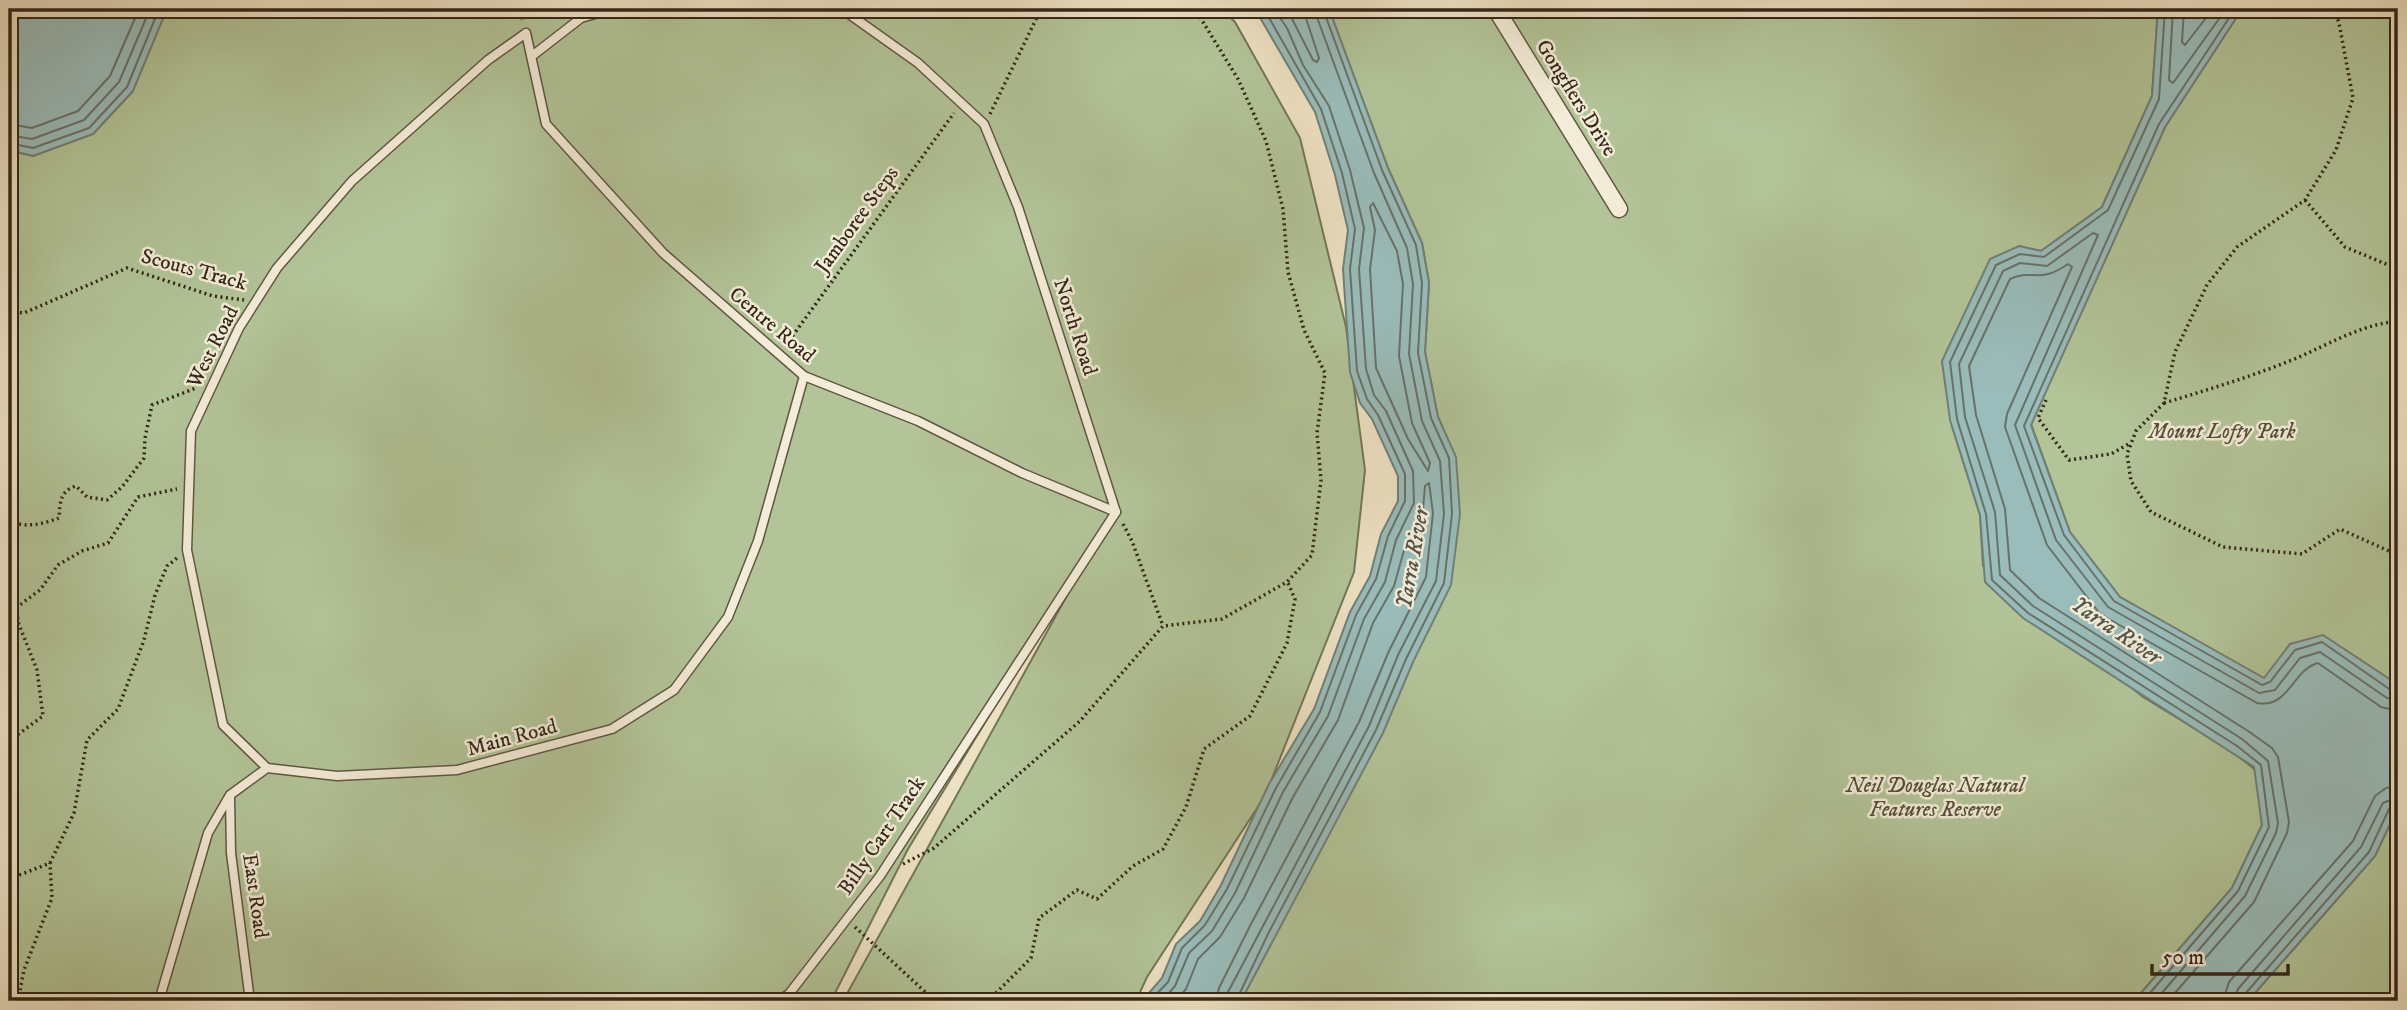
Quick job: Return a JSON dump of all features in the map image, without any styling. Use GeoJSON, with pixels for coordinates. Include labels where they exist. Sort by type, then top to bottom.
{"type":"FeatureCollection","features":[{"type":"Feature","properties":{"kind":"street","name":"Gongflers Drive"},"geometry":{"type":"LineString","coordinates":[[1496,9],[1619,209]]}},
{"type":"Feature","properties":{"kind":"lane"},"geometry":{"type":"LineString","coordinates":[[532,56],[581,18],[612,9]]}},
{"type":"Feature","properties":{"kind":"lane","name":"North Road"},"geometry":{"type":"LineString","coordinates":[[842,9],[918,64],[984,124],[1018,207],[1116,512]]}},
{"type":"Feature","properties":{"kind":"lane","name":"Centre Road"},"geometry":{"type":"LineString","coordinates":[[526,33],[546,124],[663,253],[779,356],[804,376],[918,421],[1022,473],[1116,512]]}},
{"type":"Feature","properties":{"kind":"lane","name":"West Road"},"geometry":{"type":"LineString","coordinates":[[267,768],[223,725],[187,550],[191,432],[239,328],[277,268],[352,181],[488,60],[526,33]]}},
{"type":"Feature","properties":{"kind":"lane","name":"Main Road"},"geometry":{"type":"LineString","coordinates":[[267,768],[337,776],[457,770],[612,729],[674,690],[728,617],[758,541],[804,376]]}},
{"type":"Feature","properties":{"kind":"lane","name":"Billy Cart Track"},"geometry":{"type":"LineString","coordinates":[[778,1001],[789,994],[880,876],[1116,512]]}},
{"type":"Feature","properties":{"kind":"lane"},"geometry":{"type":"LineString","coordinates":[[159,1001],[208,834],[230,795],[267,768]]}},
{"type":"Feature","properties":{"kind":"lane","name":"East Road"},"geometry":{"type":"LineString","coordinates":[[230,795],[231,853],[250,1001]]}},
{"type":"Feature","properties":{"kind":"path"},"geometry":{"type":"LineString","coordinates":[[984,124],[1041,9]]}},
{"type":"Feature","properties":{"kind":"path"},"geometry":{"type":"LineString","coordinates":[[880,876],[933,848],[1080,721],[1163,626],[1222,619],[1287,582],[1312,555],[1321,480],[1317,433],[1325,373],[1304,330],[1288,272],[1283,209],[1266,141],[1238,79],[1195,9]]}},
{"type":"Feature","properties":{"kind":"path"},"geometry":{"type":"LineString","coordinates":[[2164,403],[2175,352],[2207,285],[2237,247],[2305,200],[2336,150],[2353,99],[2334,9]]}},
{"type":"Feature","properties":{"kind":"path","name":"Jamboree Steps"},"geometry":{"type":"LineString","coordinates":[[779,356],[961,103]]}},
{"type":"Feature","properties":{"kind":"path"},"geometry":{"type":"LineString","coordinates":[[2305,200],[2345,247],[2398,270]]}},
{"type":"Feature","properties":{"kind":"path","name":"Scouts Track"},"geometry":{"type":"LineString","coordinates":[[9,311],[24,313],[127,268],[213,296],[255,302]]}},
{"type":"Feature","properties":{"kind":"path"},"geometry":{"type":"LineString","coordinates":[[2398,321],[2345,334],[2309,353],[2243,380],[2164,403],[2136,430],[2127,454],[2131,481],[2151,512],[2223,547],[2302,554],[2340,529],[2398,555]]}},
{"type":"Feature","properties":{"kind":"path"},"geometry":{"type":"LineString","coordinates":[[9,520],[17,525],[46,523],[59,517],[60,498],[66,489],[76,486],[86,497],[107,500],[122,487],[132,470],[145,458],[145,438],[152,405],[215,380]]}},
{"type":"Feature","properties":{"kind":"path"},"geometry":{"type":"LineString","coordinates":[[2046,400],[2038,418],[2068,460],[2111,454],[2132,442]]}},
{"type":"Feature","properties":{"kind":"path"},"geometry":{"type":"LineString","coordinates":[[9,741],[43,716],[37,670],[18,622],[17,607],[40,590],[58,565],[82,551],[108,542],[138,497],[189,488]]}},
{"type":"Feature","properties":{"kind":"path"},"geometry":{"type":"LineString","coordinates":[[1116,512],[1132,541],[1163,626]]}},
{"type":"Feature","properties":{"kind":"path"},"geometry":{"type":"LineString","coordinates":[[18,1001],[24,970],[52,898],[50,863],[74,813],[87,740],[118,709],[167,566],[187,550]]}},
{"type":"Feature","properties":{"kind":"path"},"geometry":{"type":"LineString","coordinates":[[988,1001],[1031,958],[1040,918],[1076,890],[1097,900],[1133,866],[1163,849],[1186,807],[1204,749],[1250,716],[1287,643],[1295,599],[1287,582]]}},
{"type":"Feature","properties":{"kind":"path"},"geometry":{"type":"LineString","coordinates":[[9,879],[50,863]]}},
{"type":"Feature","properties":{"kind":"path"},"geometry":{"type":"LineString","coordinates":[[847,918],[865,939],[935,1001]]}},
{"type":"Feature","properties":{"kind":"path"},"geometry":{"type":"LineString","coordinates":[[2385,1001],[2398,986]]}},
{"type":"Feature","properties":{"kind":"green space"},"geometry":{"type":"Polygon","coordinates":[[[151,9],[1221,9],[1235,22],[1300,138],[1346,327],[1365,470],[1354,572],[1265,796],[1147,977],[1136,1001],[843,1001],[1111,516],[908,849],[831,1001],[9,1001],[9,150],[33,156],[93,134],[133,91],[151,9]]]}},
{"type":"Feature","properties":{"kind":"green space","name":"Neil Douglas Natural Features Reserve"},"geometry":{"type":"Polygon","coordinates":[[[1329,9],[2158,9],[2152,96],[2102,207],[2041,251],[2019,246],[1942,361],[1952,426],[1980,515],[1983,566],[2143,697],[2233,752],[2258,772],[2262,825],[2232,888],[2134,1001],[1226,1001],[1443,428],[1438,417],[1425,352],[1429,283],[1422,243],[1388,168],[1329,9]]]}},
{"type":"Feature","properties":{"kind":"green space","name":"Mount Lofty Park"},"geometry":{"type":"Polygon","coordinates":[[[2242,9],[2398,9],[2398,693],[2394,682],[2290,644],[2265,679],[2120,597],[2070,532],[2031,424],[2165,127],[2242,9]]]}},
{"type":"Feature","properties":{"kind":"green space"},"geometry":{"type":"Polygon","coordinates":[[[2398,807],[2398,1001],[2248,1001],[2375,856],[2398,807]]]}},
{"type":"Feature","properties":{"kind":"water"},"geometry":{"type":"Polygon","coordinates":[[[9,9],[167,9],[133,91],[93,134],[33,156],[9,150],[9,9]]]}},
{"type":"Feature","properties":{"kind":"water","name":"Yarra River"},"geometry":{"type":"Polygon","coordinates":[[[1255,9],[1329,9],[1388,168],[1422,243],[1429,283],[1425,352],[1438,417],[1456,457],[1460,514],[1451,585],[1413,662],[1383,733],[1241,1001],[1142,1001],[1162,978],[1176,944],[1200,921],[1221,885],[1269,784],[1314,709],[1350,612],[1370,576],[1381,534],[1398,501],[1398,476],[1372,419],[1360,403],[1350,372],[1343,269],[1348,230],[1335,175],[1315,112],[1255,9]]]}},
{"type":"Feature","properties":{"kind":"water","name":"Yarra River"},"geometry":{"type":"Polygon","coordinates":[[[2158,9],[2242,9],[2165,127],[2031,425],[2070,532],[2120,597],[2264,678],[2290,644],[2323,635],[2394,682],[2398,693],[2398,807],[2375,856],[2248,1001],[2134,1001],[2232,888],[2262,825],[2254,767],[2023,618],[1985,582],[1980,515],[1950,420],[1942,361],[1990,259],[2019,246],[2041,251],[2102,207],[2152,96],[2158,9]]]}}]}
